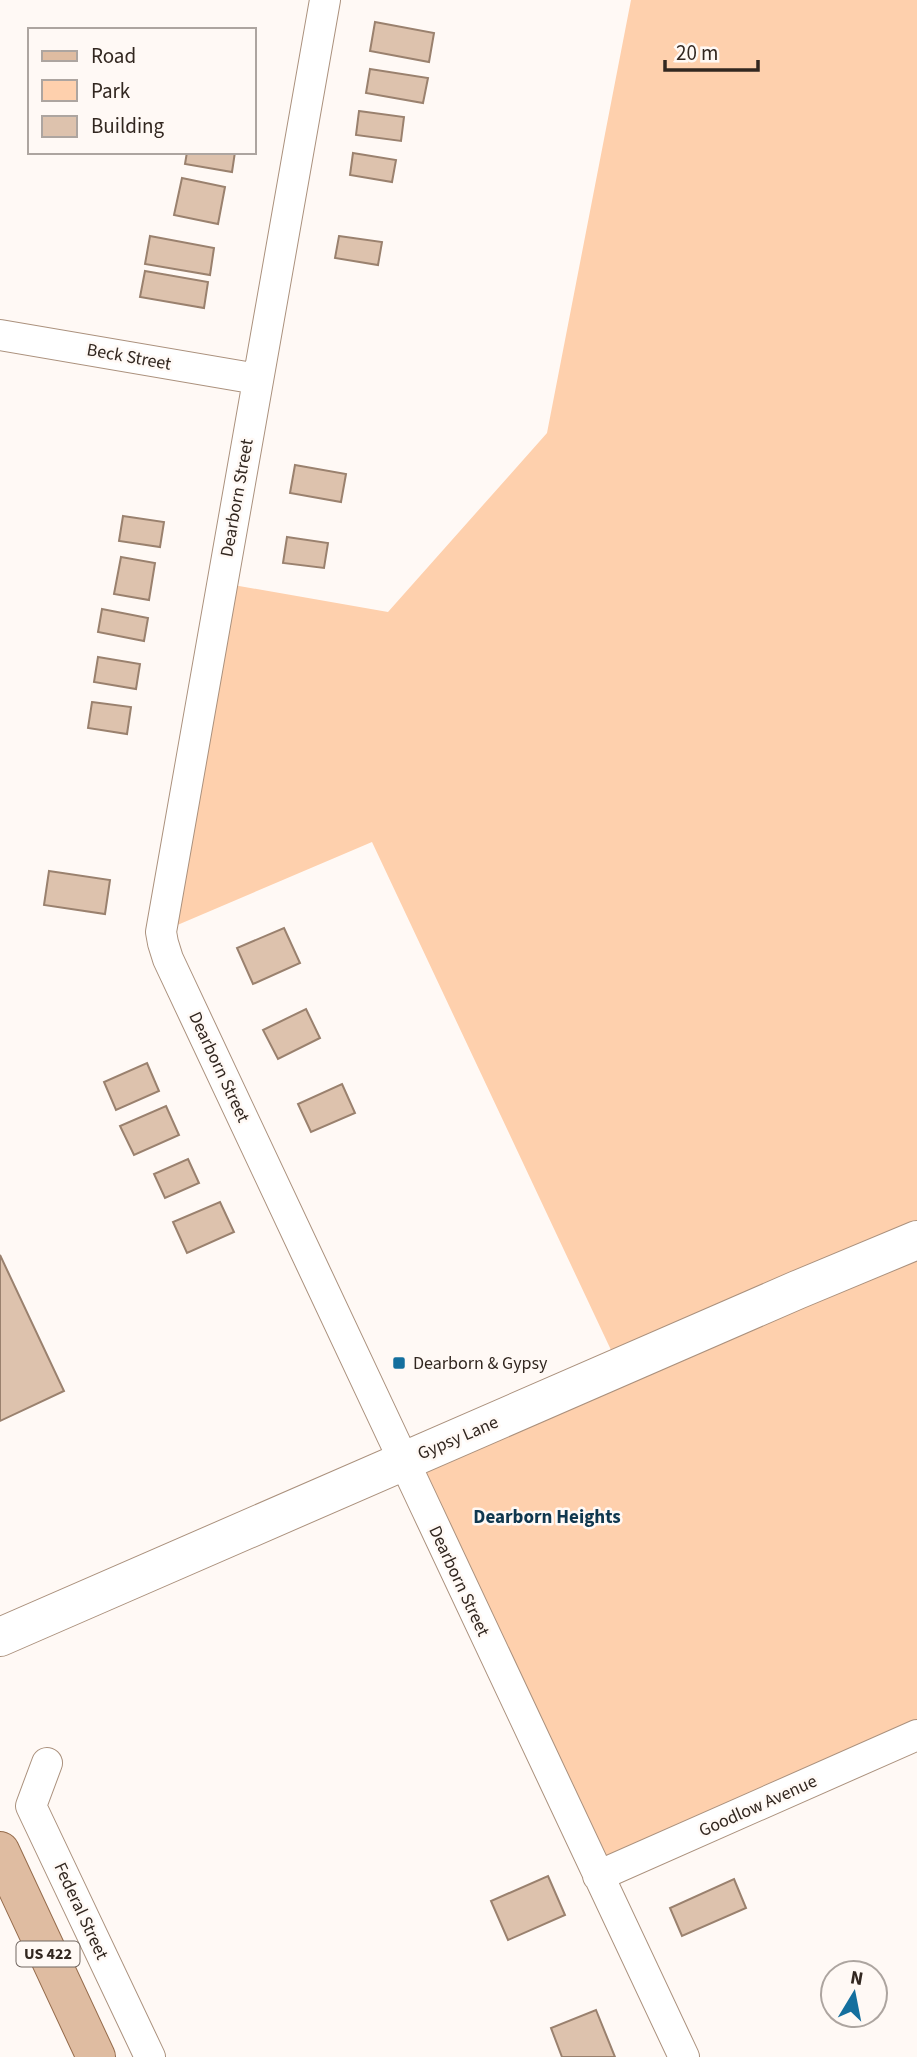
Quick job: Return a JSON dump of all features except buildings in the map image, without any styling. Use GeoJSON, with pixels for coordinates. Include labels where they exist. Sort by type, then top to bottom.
{"type":"FeatureCollection","features":[{"type":"Feature","properties":{"kind":"main road","name":"Gypsy Lane"},"geometry":{"type":"LineString","coordinates":[[0,1637],[917,1240]]}},
{"type":"Feature","properties":{"kind":"main road","name":"US 422"},"geometry":{"type":"LineString","coordinates":[[0,1851],[96,2057]]}},
{"type":"Feature","properties":{"kind":"street","name":"Dearborn Street"},"geometry":{"type":"LineString","coordinates":[[326,0],[257,379],[162,932],[163,943],[168,959],[684,2057]]}},
{"type":"Feature","properties":{"kind":"street","name":"Beck Street"},"geometry":{"type":"LineString","coordinates":[[0,335],[257,379]]}},
{"type":"Feature","properties":{"kind":"street","name":"Goodlow Avenue"},"geometry":{"type":"LineString","coordinates":[[598,1876],[917,1735]]}},
{"type":"Feature","properties":{"kind":"street","name":"Federal Street"},"geometry":{"type":"LineString","coordinates":[[47,1763],[31,1806],[150,2057]]}},
{"type":"Feature","properties":{"kind":"green space"},"geometry":{"type":"Polygon","coordinates":[[[631,0],[917,0],[917,1735],[598,1876],[405,1461],[619,1367],[372,842],[161,932],[222,583],[388,612],[547,433],[631,0]]]}},
{"type":"Feature","properties":{"kind":"place","name":"Dearborn & Gypsy"},"geometry":{"type":"Point","coordinates":[399,1363]}},
{"type":"Feature","properties":{"kind":"district","name":"Dearborn Heights"},"geometry":{"type":"Point","coordinates":[547,1517]}}]}
